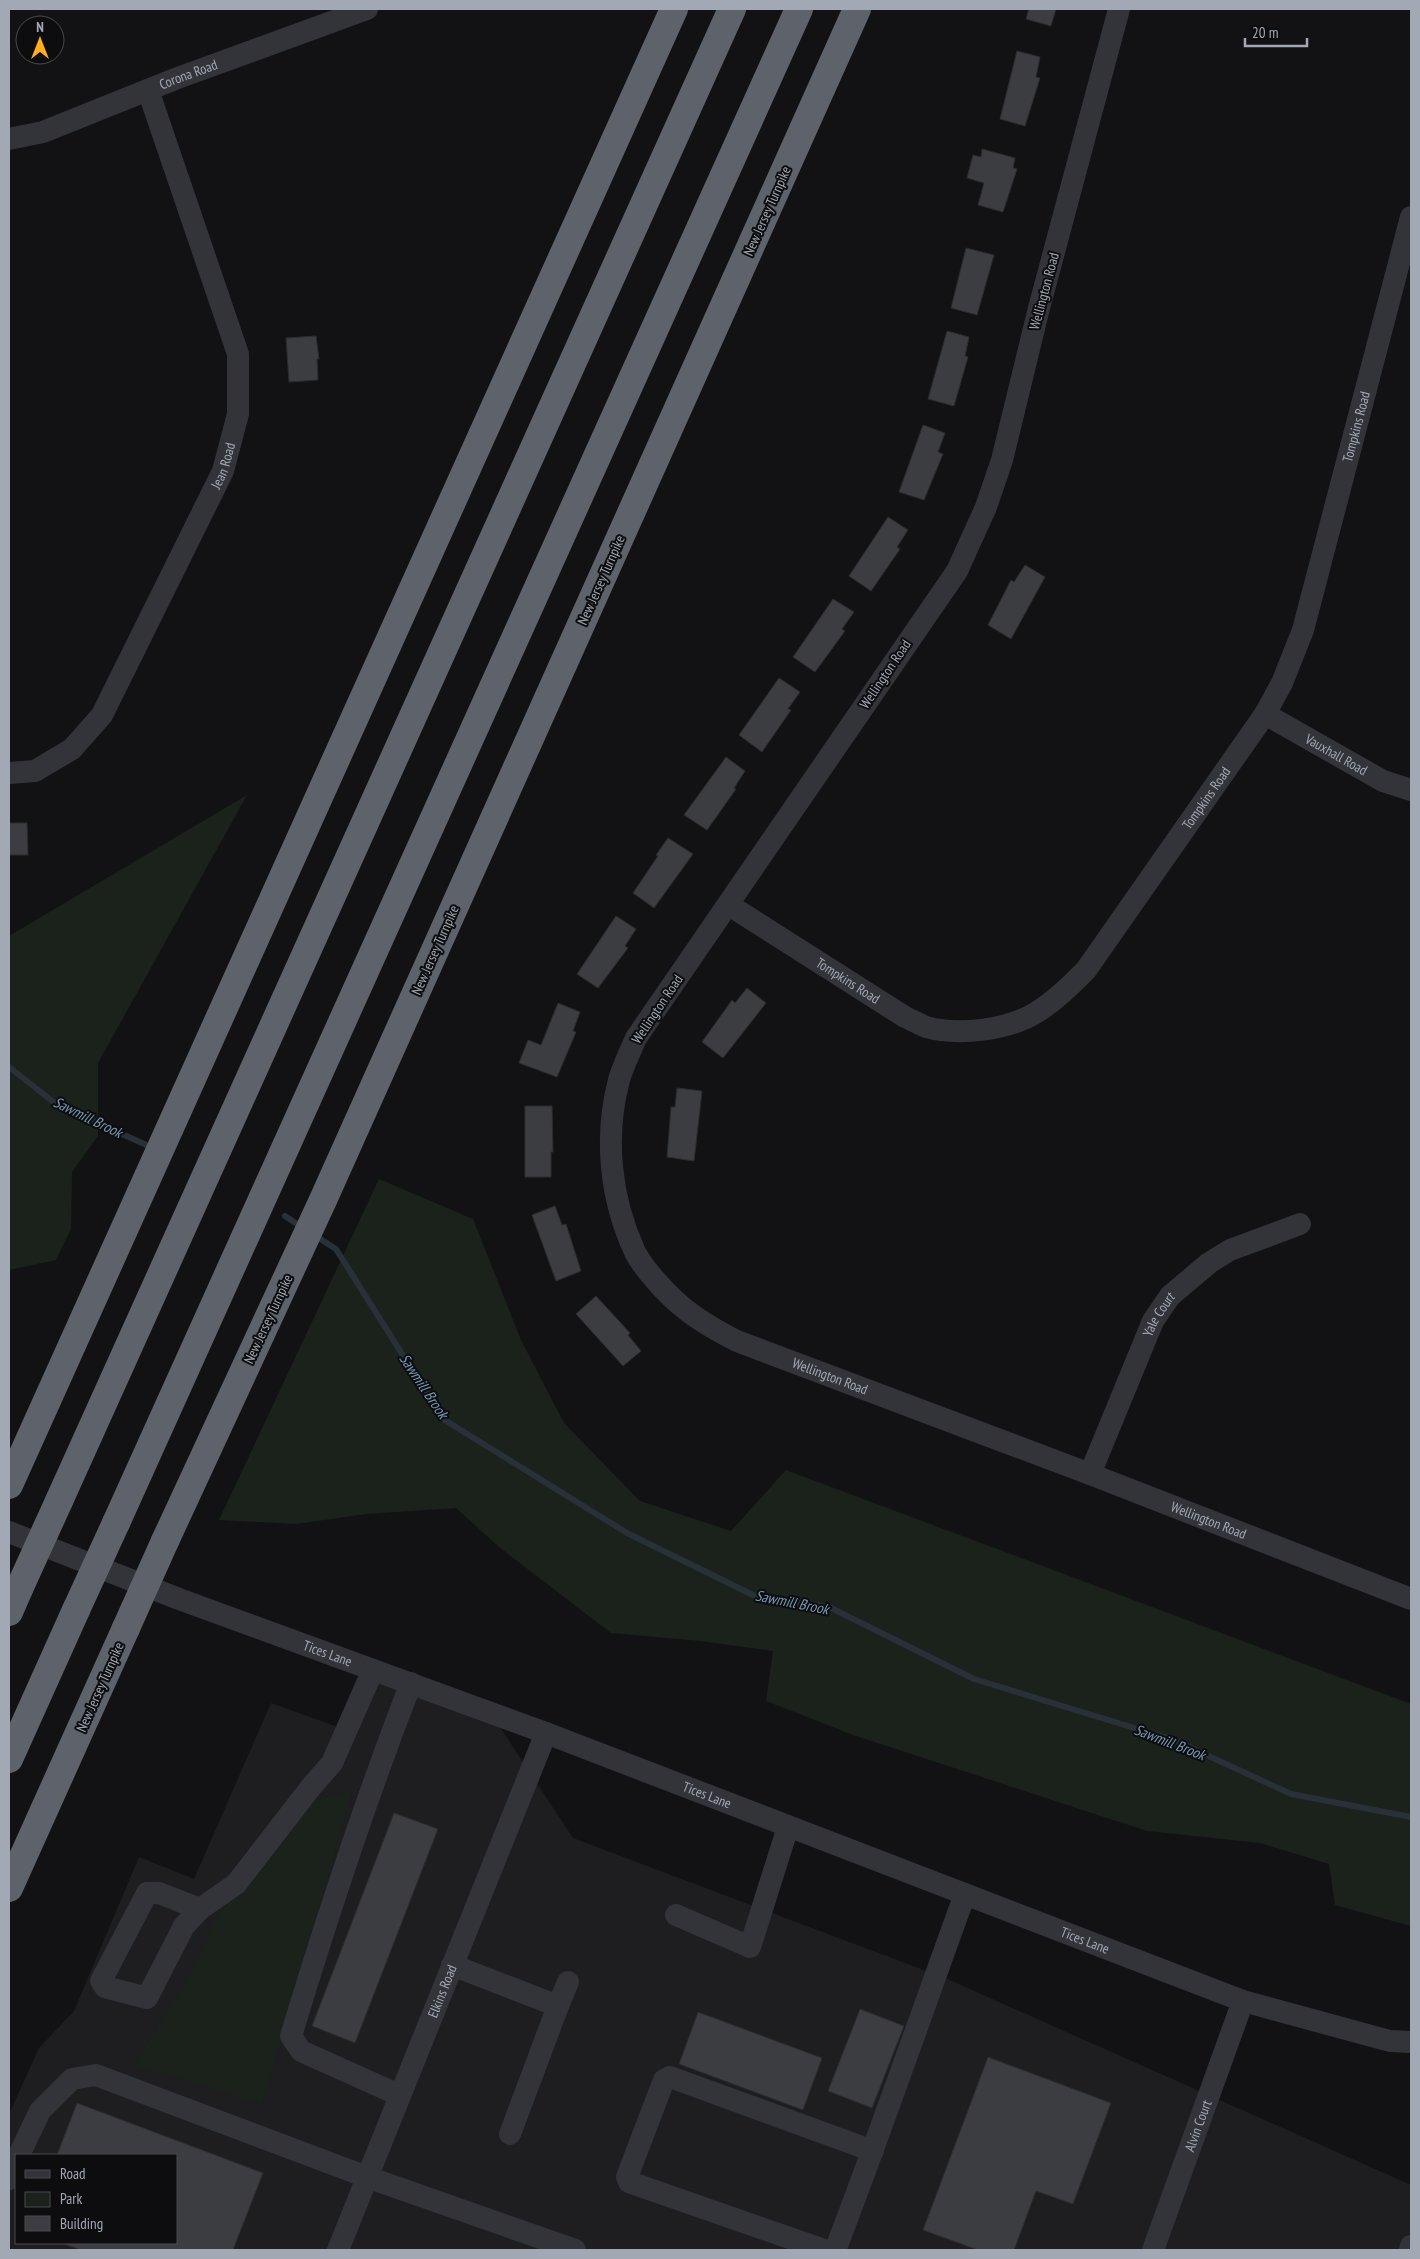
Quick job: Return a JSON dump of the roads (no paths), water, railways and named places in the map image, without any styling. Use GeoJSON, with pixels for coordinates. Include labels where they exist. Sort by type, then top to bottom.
{"type":"FeatureCollection","features":[{"type":"Feature","properties":{"kind":"highway"},"geometry":{"type":"LineString","coordinates":[[9,1484],[674,9]]}},
{"type":"Feature","properties":{"kind":"highway"},"geometry":{"type":"LineString","coordinates":[[14,1601],[732,9]]}},
{"type":"Feature","properties":{"kind":"highway"},"geometry":{"type":"LineString","coordinates":[[9,1759],[799,9]]}},
{"type":"Feature","properties":{"kind":"highway","name":"New Jersey Turnpike"},"geometry":{"type":"LineString","coordinates":[[9,1888],[126,1628],[323,1200],[857,9]]}},
{"type":"Feature","properties":{"kind":"street","name":"Corona Road"},"geometry":{"type":"LineString","coordinates":[[9,139],[43,132],[148,90],[367,9]]}},
{"type":"Feature","properties":{"kind":"street","name":"Wellington Road"},"geometry":{"type":"LineString","coordinates":[[1119,9],[1039,308],[1002,460],[986,507],[957,571],[636,1038],[619,1080],[611,1127],[611,1171],[620,1212],[636,1253],[658,1282],[679,1305],[712,1328],[736,1341],[1090,1474],[1411,1599]]}},
{"type":"Feature","properties":{"kind":"street","name":"Jean Road"},"geometry":{"type":"LineString","coordinates":[[9,773],[35,772],[72,749],[102,715],[223,471],[238,414],[238,354],[148,90]]}},
{"type":"Feature","properties":{"kind":"street","name":"Tompkins Road"},"geometry":{"type":"LineString","coordinates":[[729,905],[905,1018],[926,1027],[962,1031],[1014,1024],[1043,1008],[1062,994],[1086,970],[1265,714],[1282,683],[1303,630],[1411,217]]}},
{"type":"Feature","properties":{"kind":"street","name":"Vauxhall Road"},"geometry":{"type":"LineString","coordinates":[[1265,714],[1383,781],[1411,790]]}},
{"type":"Feature","properties":{"kind":"street","name":"Yale Court"},"geometry":{"type":"LineString","coordinates":[[1090,1474],[1153,1322],[1170,1296],[1208,1263],[1230,1250],[1300,1224]]}},
{"type":"Feature","properties":{"kind":"street","name":"Tices Lane"},"geometry":{"type":"LineString","coordinates":[[9,1532],[179,1598],[546,1733],[1243,2001],[1390,2041],[1411,2042]]}},
{"type":"Feature","properties":{"kind":"street"},"geometry":{"type":"LineString","coordinates":[[200,1909],[159,1893],[147,1893],[101,1981],[105,1987],[147,1998],[184,1926],[200,1909],[236,1884],[311,1787],[332,1763],[373,1670]]}},
{"type":"Feature","properties":{"kind":"street"},"geometry":{"type":"LineString","coordinates":[[399,2095],[301,2051],[291,2036],[327,1918],[410,1683]]}},
{"type":"Feature","properties":{"kind":"street","name":"Elkins Road"},"geometry":{"type":"LineString","coordinates":[[338,2250],[546,1733]]}},
{"type":"Feature","properties":{"kind":"street"},"geometry":{"type":"LineString","coordinates":[[676,1915],[757,1950],[788,1827]]}},
{"type":"Feature","properties":{"kind":"street"},"geometry":{"type":"LineString","coordinates":[[833,2250],[836,2248],[873,2151],[965,1894]]}},
{"type":"Feature","properties":{"kind":"street"},"geometry":{"type":"LineString","coordinates":[[452,1965],[558,2006]]}},
{"type":"Feature","properties":{"kind":"street"},"geometry":{"type":"LineString","coordinates":[[510,2134],[568,1982]]}},
{"type":"Feature","properties":{"kind":"street","name":"Alvin Court"},"geometry":{"type":"LineString","coordinates":[[1153,2250],[1243,2001]]}},
{"type":"Feature","properties":{"kind":"street"},"geometry":{"type":"LineString","coordinates":[[20,2154],[40,2111],[72,2078],[96,2075],[368,2176],[575,2250]]}},
{"type":"Feature","properties":{"kind":"street"},"geometry":{"type":"LineString","coordinates":[[824,2250],[629,2182],[627,2176],[664,2080],[670,2077],[873,2151]]}},
{"type":"Feature","properties":{"kind":"street"},"geometry":{"type":"LineString","coordinates":[[9,2179],[15,2164]]}},
{"type":"Feature","properties":{"kind":"street"},"geometry":{"type":"LineString","coordinates":[[1410,2250],[1411,2246]]}},
{"type":"Feature","properties":{"kind":"waterway","name":"Sawmill Brook"},"geometry":{"type":"LineString","coordinates":[[9,1067],[56,1104],[153,1148]]}},
{"type":"Feature","properties":{"kind":"waterway","name":"Sawmill Brook"},"geometry":{"type":"LineString","coordinates":[[285,1216],[303,1228]]}},
{"type":"Feature","properties":{"kind":"waterway","name":"Sawmill Brook"},"geometry":{"type":"LineString","coordinates":[[314,1235],[336,1249],[443,1419],[627,1533],[757,1597],[829,1607],[974,1679],[1174,1740],[1291,1794],[1411,1817]]}}]}
